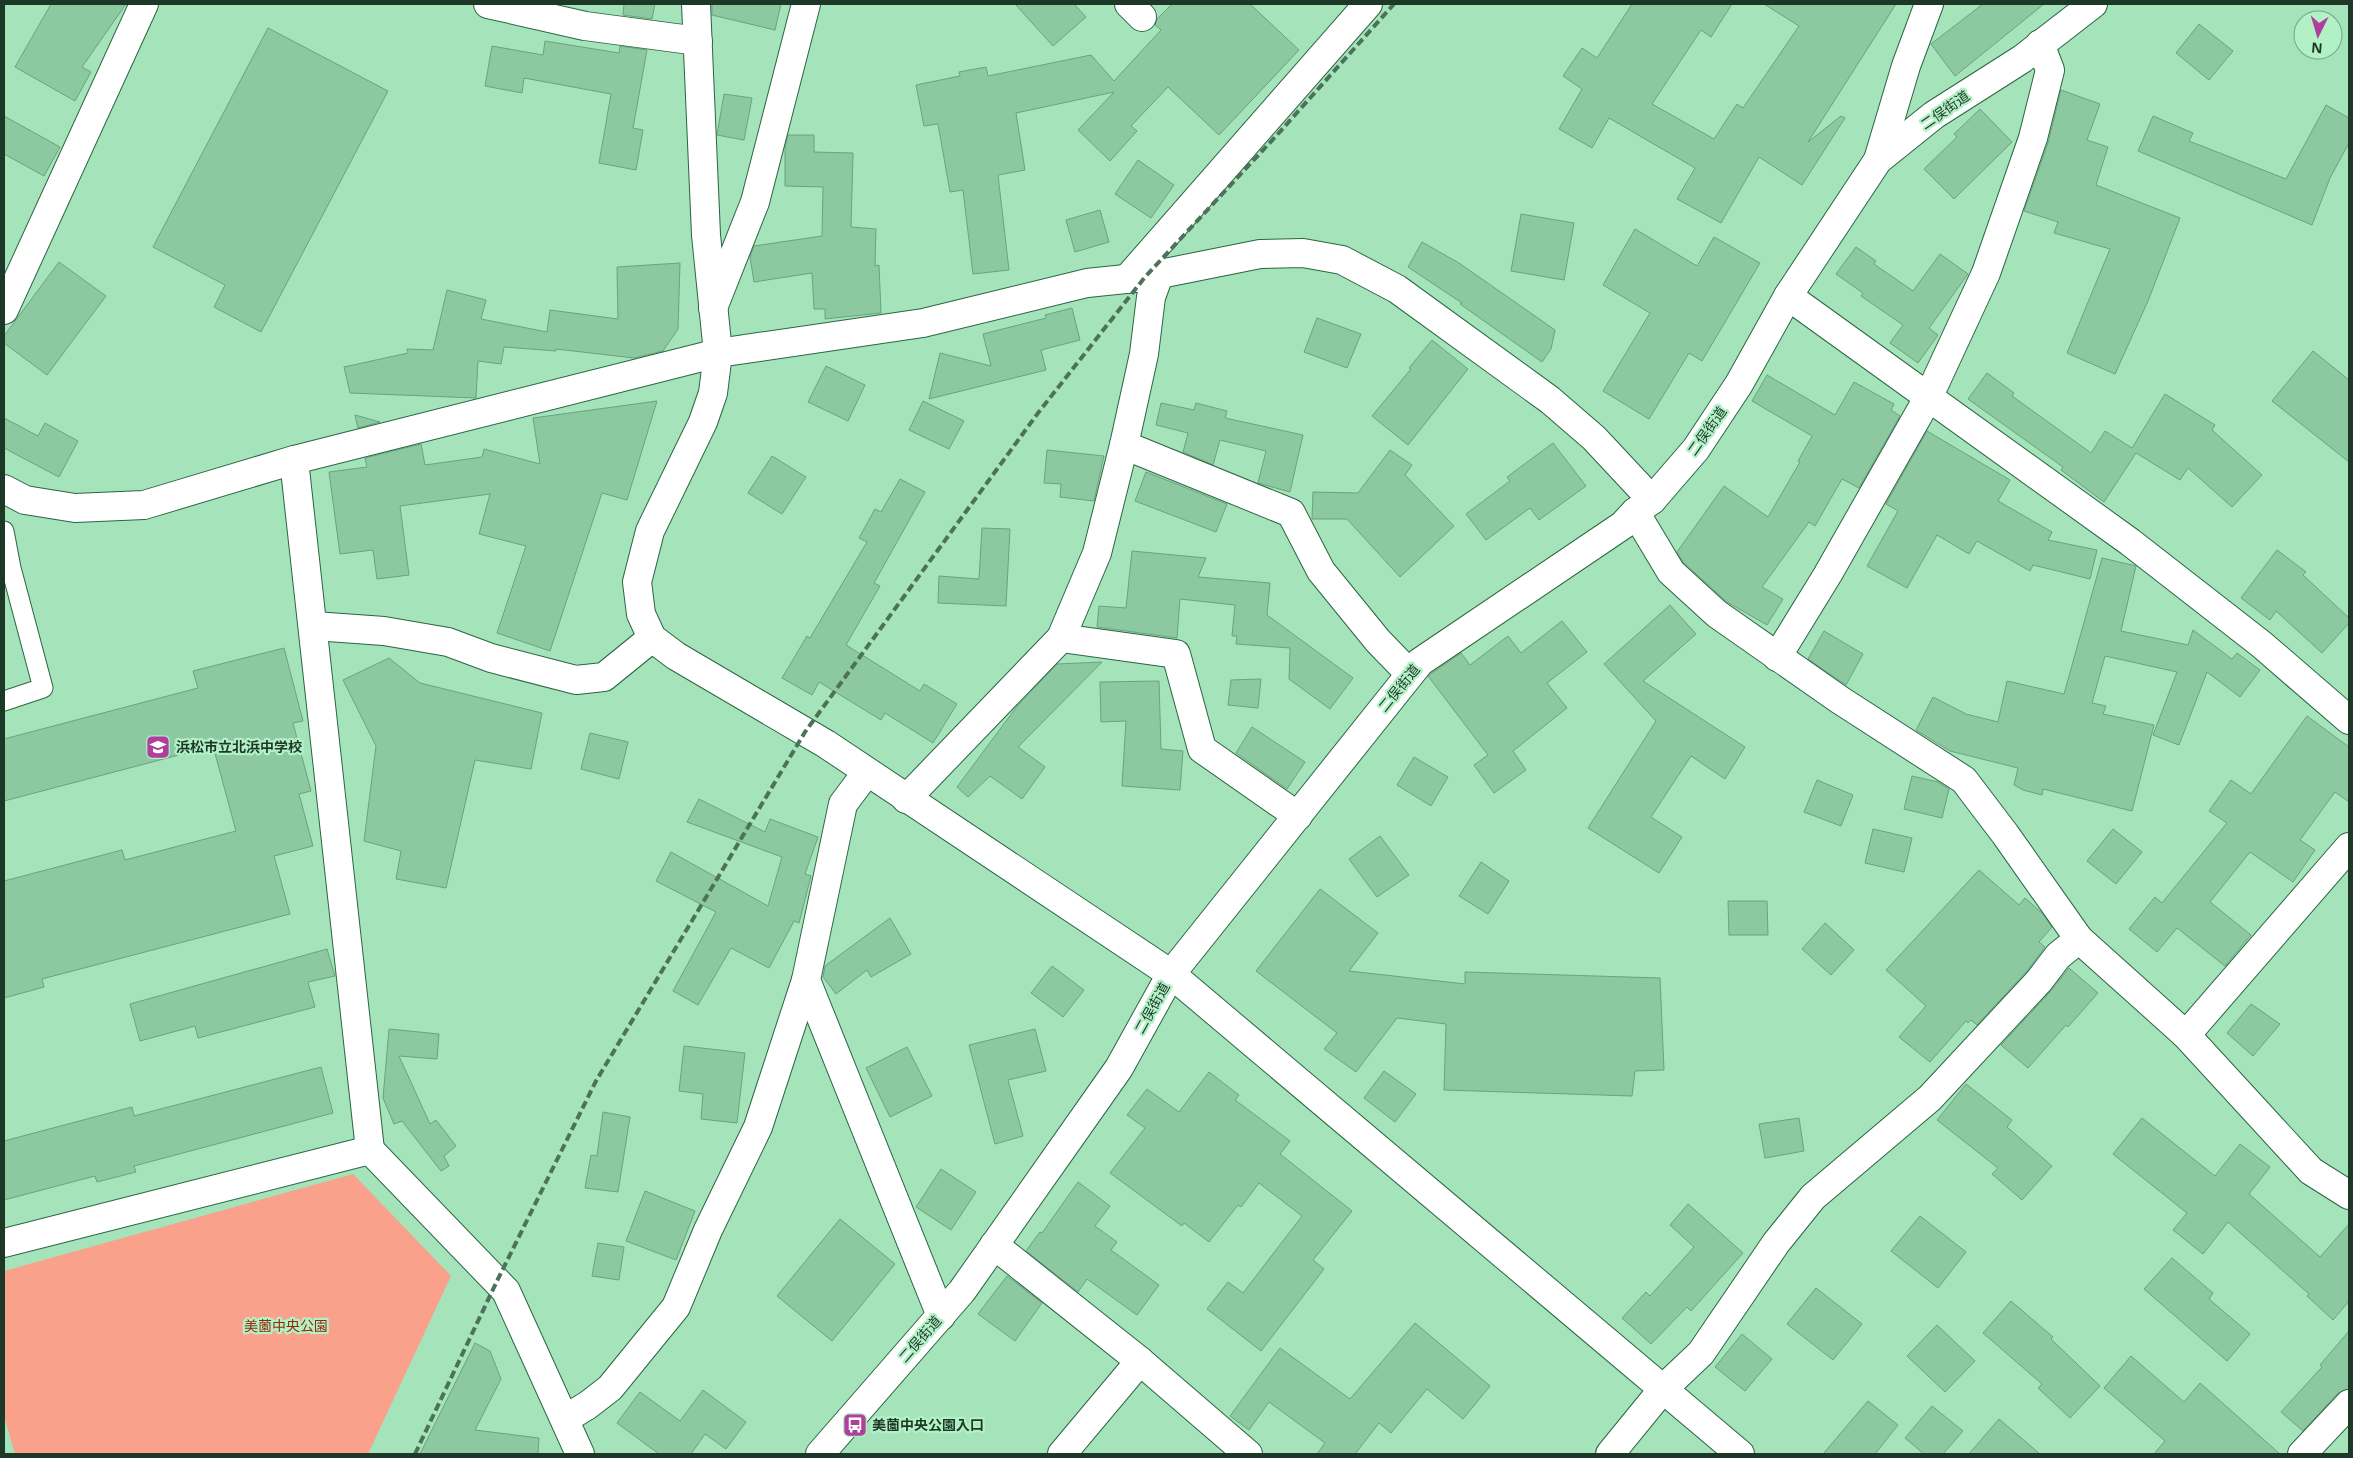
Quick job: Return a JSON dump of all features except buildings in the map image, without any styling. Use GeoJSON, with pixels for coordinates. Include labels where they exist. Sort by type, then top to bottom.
{"type":"FeatureCollection","features":[{"type":"Feature","properties":{"kind":"street"},"geometry":{"type":"LineString","coordinates":[[4,310],[144,4]]}},
{"type":"Feature","properties":{"kind":"street"},"geometry":{"type":"LineString","coordinates":[[488,4],[585,26],[698,41]]}},
{"type":"Feature","properties":{"kind":"street"},"geometry":{"type":"LineString","coordinates":[[696,4],[706,235],[718,353],[713,393],[703,422],[650,531],[637,582],[641,614],[652,638],[676,656],[826,744],[1171,974],[1740,1454]]}},
{"type":"Feature","properties":{"kind":"street"},"geometry":{"type":"LineString","coordinates":[[713,308],[755,202],[806,4]]}},
{"type":"Feature","properties":{"kind":"street"},"geometry":{"type":"LineString","coordinates":[[1127,279],[1368,4]]}},
{"type":"Feature","properties":{"kind":"street"},"geometry":{"type":"LineString","coordinates":[[1878,160],[1906,66],[1929,4]]}},
{"type":"Feature","properties":{"kind":"street","name":"二俣街道"},"geometry":{"type":"LineString","coordinates":[[820,1454],[962,1291],[1119,1068],[1171,974],[1420,662],[1623,525],[1644,506],[1696,450],[1739,384],[1788,296],[1878,160],[1934,115],[2022,59],[2093,4]]}},
{"type":"Feature","properties":{"kind":"street"},"geometry":{"type":"LineString","coordinates":[[1777,657],[1828,574],[1928,398],[1986,273],[2033,138],[2050,70],[2040,44]]}},
{"type":"Feature","properties":{"kind":"street"},"geometry":{"type":"LineString","coordinates":[[5,496],[75,508],[144,505],[294,460],[718,353],[923,323],[1087,283],[1159,275],[1240,257],[1269,254],[1318,254],[1349,264],[1397,288],[1550,400],[1594,438],[1644,506],[1671,572],[1717,614],[1777,657],[1964,780],[2006,834],[2078,939],[2186,1035],[2311,1171],[2349,1195]]}},
{"type":"Feature","properties":{"kind":"street"},"geometry":{"type":"LineString","coordinates":[[906,799],[1061,638],[1097,553],[1144,354],[1151,297],[1159,275]]}},
{"type":"Feature","properties":{"kind":"street"},"geometry":{"type":"LineString","coordinates":[[1788,296],[2130,542],[2261,644],[2349,720]]}},
{"type":"Feature","properties":{"kind":"street"},"geometry":{"type":"LineString","coordinates":[[1124,445],[1291,513],[1321,571],[1378,641],[1410,674]]}},
{"type":"Feature","properties":{"kind":"street"},"geometry":{"type":"LineString","coordinates":[[294,460],[314,626],[370,1150],[506,1291],[580,1454]]}},
{"type":"Feature","properties":{"kind":"street"},"geometry":{"type":"LineString","coordinates":[[314,626],[384,631],[448,642],[491,658],[576,680],[604,677],[652,638]]}},
{"type":"Feature","properties":{"kind":"street"},"geometry":{"type":"LineString","coordinates":[[1061,638],[1176,654],[1202,749],[1298,816]]}},
{"type":"Feature","properties":{"kind":"street"},"geometry":{"type":"LineString","coordinates":[[565,1419],[588,1405],[610,1388],[676,1307],[708,1230],[758,1127],[806,980],[843,804],[867,772]]}},
{"type":"Feature","properties":{"kind":"street"},"geometry":{"type":"LineString","coordinates":[[2186,1035],[2349,847]]}},
{"type":"Feature","properties":{"kind":"street"},"geometry":{"type":"LineString","coordinates":[[1610,1454],[1663,1389],[1700,1353],[1776,1243],[1813,1197],[1930,1098],[2039,981],[2058,956],[2078,939]]}},
{"type":"Feature","properties":{"kind":"street"},"geometry":{"type":"LineString","coordinates":[[806,980],[941,1316]]}},
{"type":"Feature","properties":{"kind":"street"},"geometry":{"type":"LineString","coordinates":[[4,1243],[370,1150]]}},
{"type":"Feature","properties":{"kind":"street"},"geometry":{"type":"LineString","coordinates":[[994,1245],[1140,1361],[1248,1454]]}},
{"type":"Feature","properties":{"kind":"street"},"geometry":{"type":"LineString","coordinates":[[1062,1454],[1140,1361]]}},
{"type":"Feature","properties":{"kind":"street"},"geometry":{"type":"LineString","coordinates":[[2302,1454],[2349,1404]]}},
{"type":"Feature","properties":{"kind":"lane"},"geometry":{"type":"LineString","coordinates":[[4,531],[11,568],[43,688],[4,701]]}},
{"type":"Feature","properties":{"kind":"green space","name":"美薗中央公園"},"geometry":{"type":"Polygon","coordinates":[[[353,1174],[451,1276],[368,1454],[15,1454],[4,1416],[4,1271],[353,1174]]]}},
{"type":"Feature","properties":{"kind":"railway"},"geometry":{"type":"LineString","coordinates":[[415,1454],[497,1281],[596,1081],[805,732],[1038,413],[1145,277],[1277,135],[1394,4]]}},
{"type":"Feature","properties":{"kind":"place","name":"浜松市立北浜中学校"},"geometry":{"type":"Point","coordinates":[158,747]}},
{"type":"Feature","properties":{"kind":"place","name":"美薗中央公園入口"},"geometry":{"type":"Point","coordinates":[855,1425]}}]}
